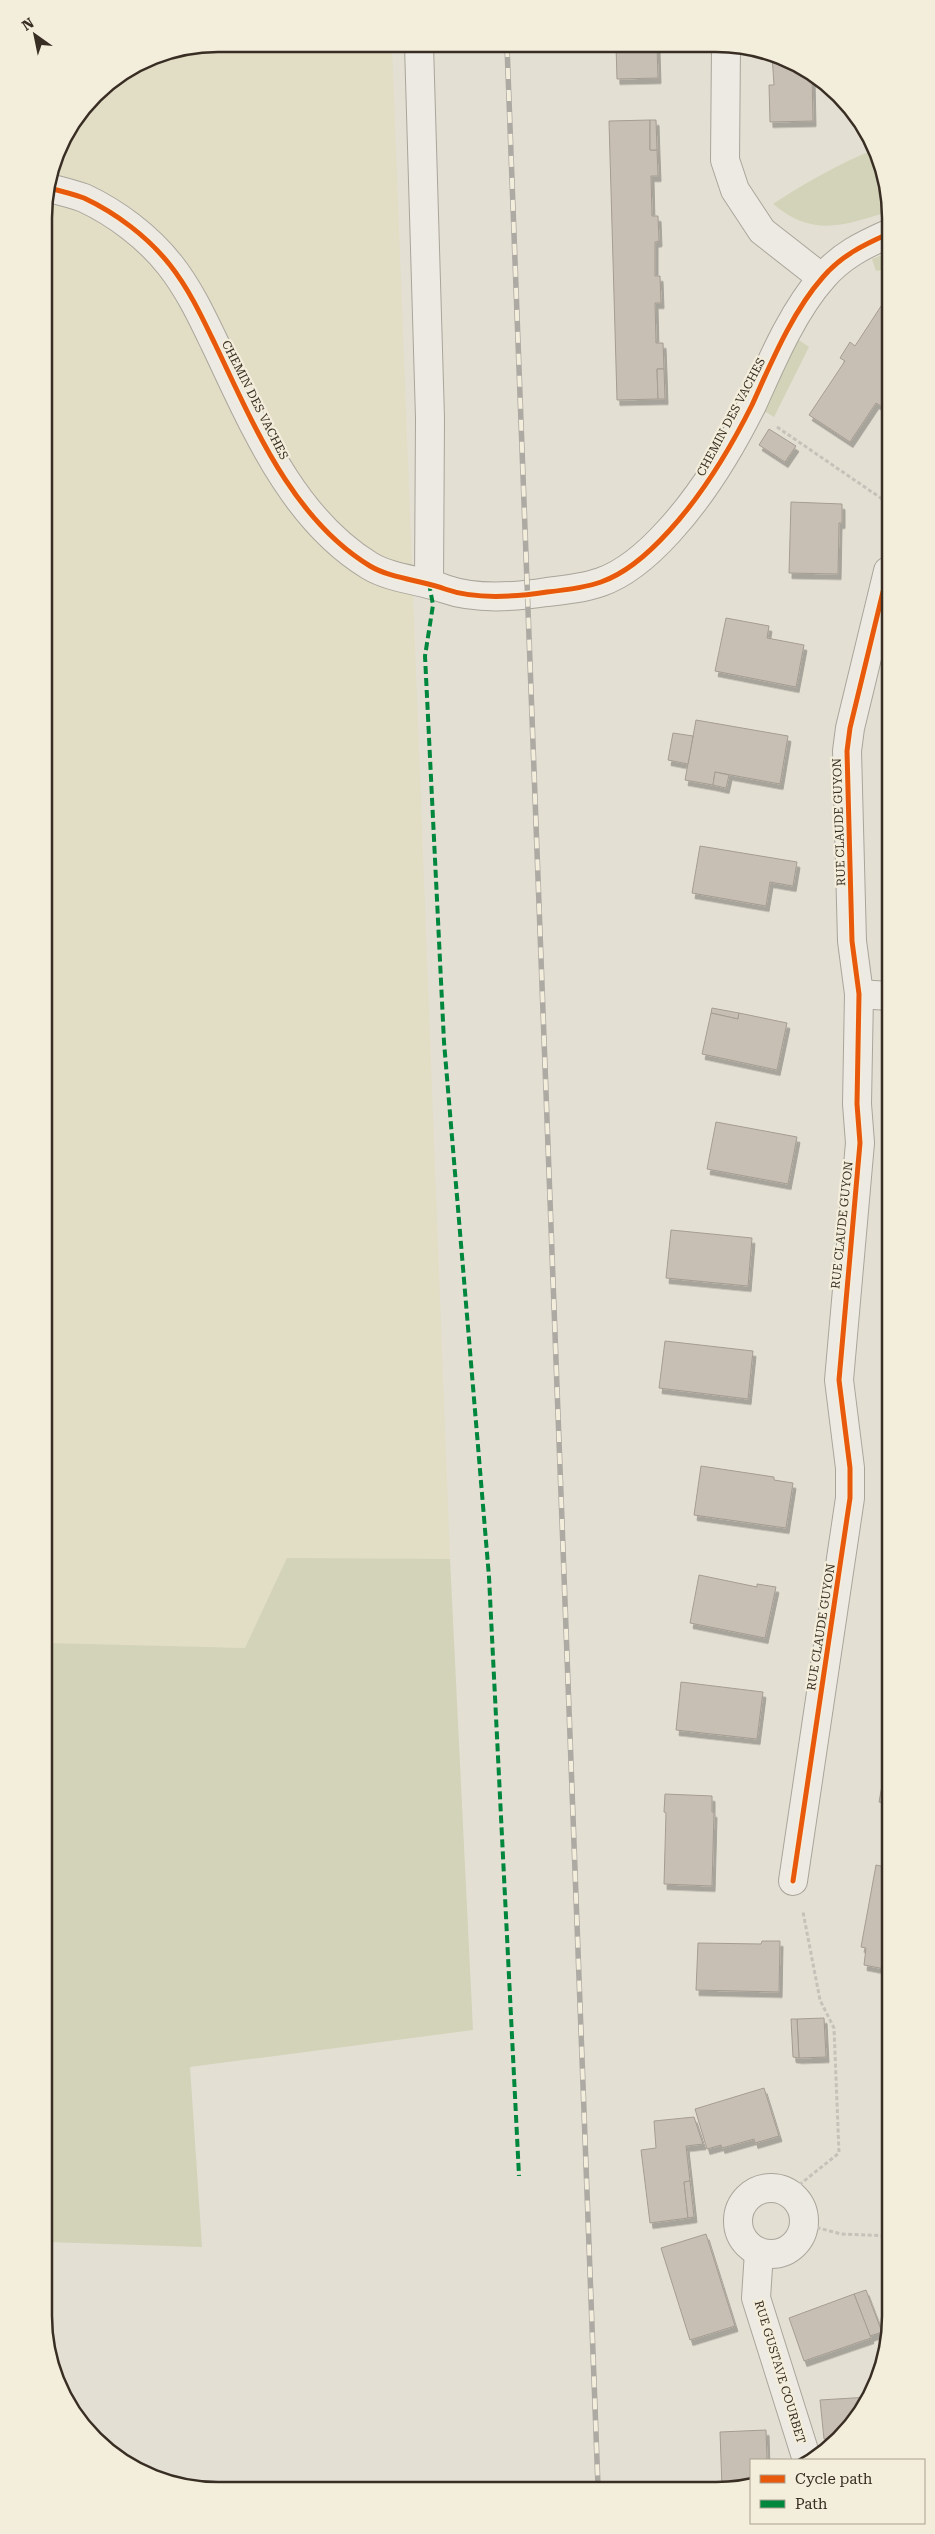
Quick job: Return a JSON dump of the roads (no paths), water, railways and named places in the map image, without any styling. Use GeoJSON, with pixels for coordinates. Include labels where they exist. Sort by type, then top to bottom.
{"type":"FeatureCollection","features":[{"type":"Feature","properties":{"kind":"street"},"geometry":{"type":"LineString","coordinates":[[419,52],[430,418],[430,583]]}},
{"type":"Feature","properties":{"kind":"street"},"geometry":{"type":"LineString","coordinates":[[726,53],[725,160],[735,190],[762,231],[822,278]]}},
{"type":"Feature","properties":{"kind":"street","name":"CHEMIN DES VACHES"},"geometry":{"type":"LineString","coordinates":[[55,190],[83,198],[119,218],[146,239],[171,265],[195,304],[265,446],[293,491],[318,522],[351,552],[371,567],[394,576],[430,583],[454,592],[482,596],[532,594],[582,588],[604,581],[624,571],[658,543],[683,516],[711,479],[798,314],[822,278],[858,247],[882,237]]}},
{"type":"Feature","properties":{"kind":"street","name":"RUE CLAUDE GUYON"},"geometry":{"type":"LineString","coordinates":[[793,1881],[850,1498],[850,1468],[839,1380],[860,1142],[857,1104],[859,994],[852,942],[847,751],[850,728],[882,596]]}},
{"type":"Feature","properties":{"kind":"street"},"geometry":{"type":"LineString","coordinates":[[859,994],[882,996]]}},
{"type":"Feature","properties":{"kind":"street"},"geometry":{"type":"LineString","coordinates":[[779,2188],[789,2193],[801,2206],[804,2224],[797,2242],[789,2249],[780,2254],[759,2252],[742,2239],[737,2217],[740,2206],[756,2190],[779,2188]]}},
{"type":"Feature","properties":{"kind":"street","name":"RUE GUSTAVE COURBET"},"geometry":{"type":"LineString","coordinates":[[759,2252],[756,2298],[806,2455]]}},
{"type":"Feature","properties":{"kind":"railway"},"geometry":{"type":"LineString","coordinates":[[507,52],[598,2482]]}}]}
